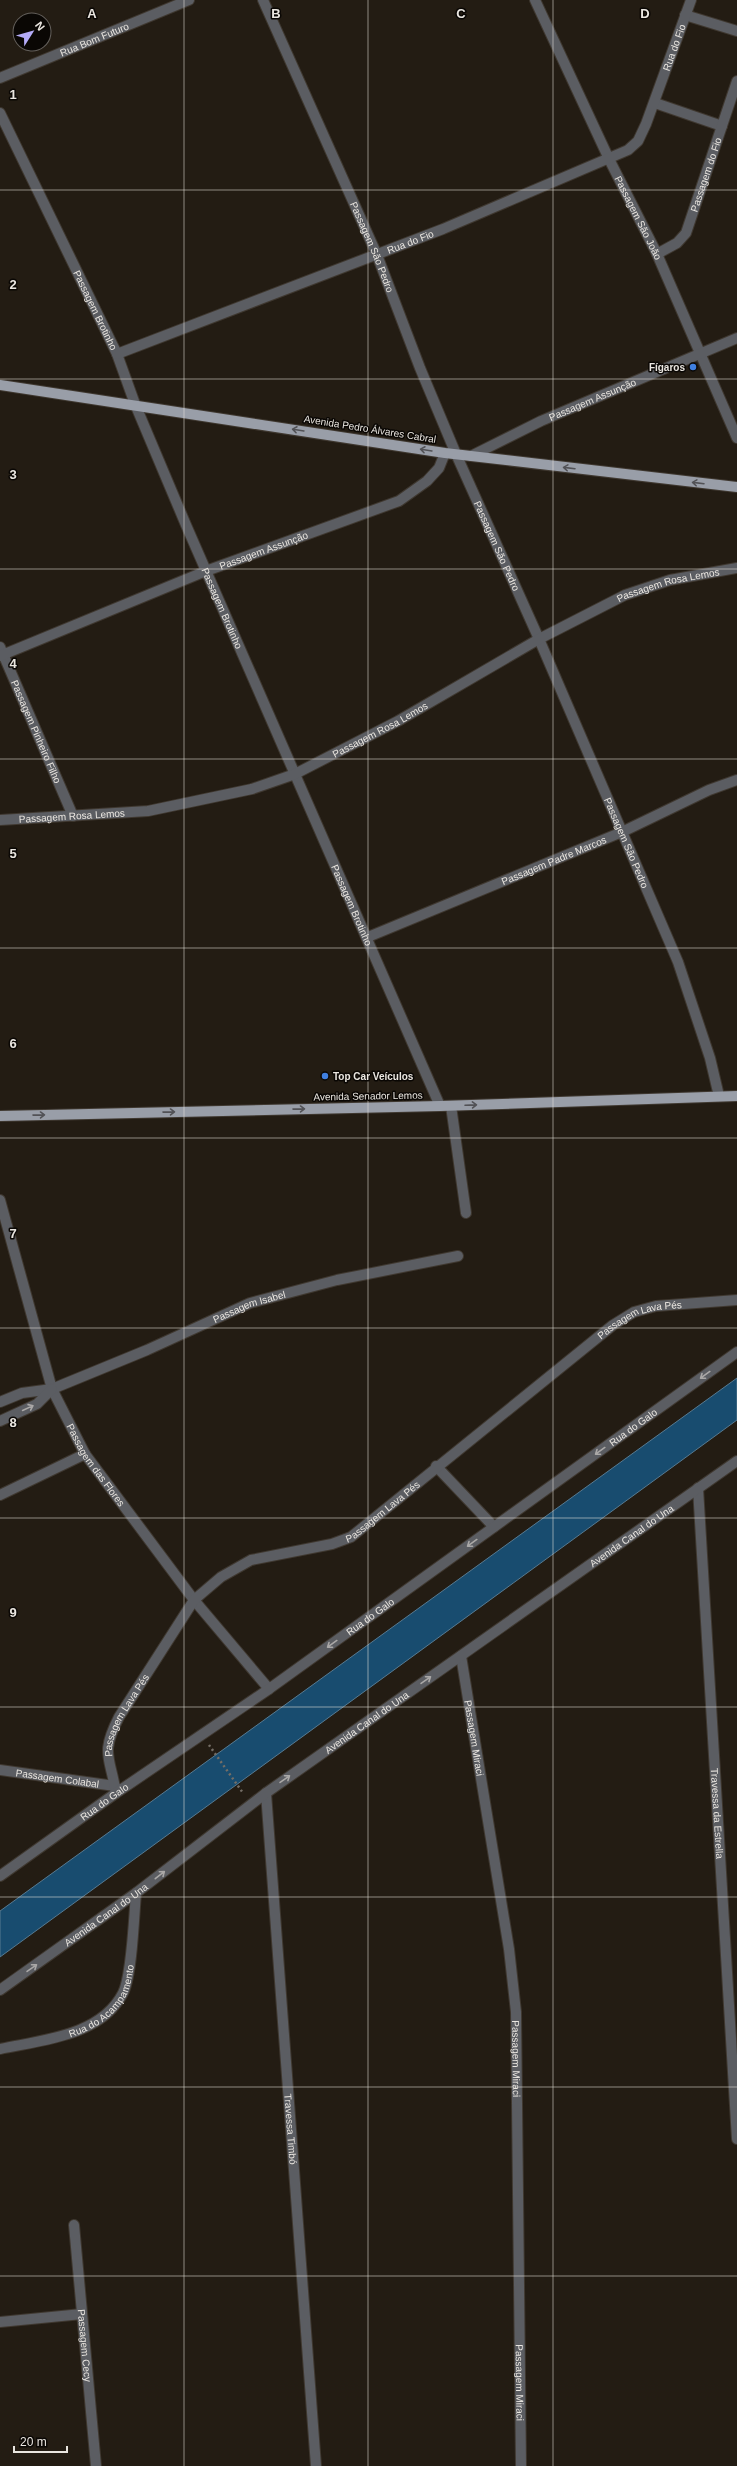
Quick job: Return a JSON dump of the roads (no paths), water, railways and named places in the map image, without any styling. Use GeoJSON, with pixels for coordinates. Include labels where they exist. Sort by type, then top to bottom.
{"type":"FeatureCollection","features":[{"type":"Feature","properties":{"kind":"main road","name":"Avenida Pedro Álvares Cabral"},"geometry":{"type":"LineString","coordinates":[[0,385],[135,404],[445,453],[737,487]]}},
{"type":"Feature","properties":{"kind":"main road","name":"Avenida Senador Lemos"},"geometry":{"type":"LineString","coordinates":[[0,1116],[451,1106],[737,1096]]}},
{"type":"Feature","properties":{"kind":"street","name":"Rua Bom Futuro"},"geometry":{"type":"LineString","coordinates":[[0,78],[189,0]]}},
{"type":"Feature","properties":{"kind":"street","name":"Passagem São Pedro"},"geometry":{"type":"LineString","coordinates":[[263,0],[377,255],[420,368],[456,454],[539,639],[678,962],[708,1051],[719,1096]]}},
{"type":"Feature","properties":{"kind":"street","name":"Passagem São João"},"geometry":{"type":"LineString","coordinates":[[535,0],[609,159],[657,254],[737,438]]}},
{"type":"Feature","properties":{"kind":"street","name":"Rua do Fio"},"geometry":{"type":"LineString","coordinates":[[117,354],[377,255],[628,150],[638,141],[655,103],[691,0]]}},
{"type":"Feature","properties":{"kind":"street","name":"Rua do Fio"},"geometry":{"type":"LineString","coordinates":[[685,15],[737,31]]}},
{"type":"Feature","properties":{"kind":"street","name":"Passagem do Fio"},"geometry":{"type":"LineString","coordinates":[[657,254],[677,243],[686,233],[737,81]]}},
{"type":"Feature","properties":{"kind":"street"},"geometry":{"type":"LineString","coordinates":[[655,103],[722,126]]}},
{"type":"Feature","properties":{"kind":"street","name":"Passagem Brotinho"},"geometry":{"type":"LineString","coordinates":[[0,113],[117,354],[135,404],[206,571],[368,937],[440,1106]]}},
{"type":"Feature","properties":{"kind":"street","name":"Passagem Assunção"},"geometry":{"type":"LineString","coordinates":[[471,456],[541,421],[700,352],[737,338]]}},
{"type":"Feature","properties":{"kind":"street","name":"Passagem Assunção"},"geometry":{"type":"LineString","coordinates":[[1,653],[206,571],[399,501],[427,481],[439,468],[445,453]]}},
{"type":"Feature","properties":{"kind":"street","name":"Passagem Rosa Lemos"},"geometry":{"type":"LineString","coordinates":[[0,820],[148,811],[252,789],[295,774],[398,721],[539,639],[645,588],[670,580],[737,568]]}},
{"type":"Feature","properties":{"kind":"street","name":"Passagem Pinheiro Filho"},"geometry":{"type":"LineString","coordinates":[[1,653],[73,816]]}},
{"type":"Feature","properties":{"kind":"street","name":"Passagem Padre Marcos"},"geometry":{"type":"LineString","coordinates":[[368,937],[622,832],[709,790],[737,780]]}},
{"type":"Feature","properties":{"kind":"street"},"geometry":{"type":"LineString","coordinates":[[451,1106],[466,1213]]}},
{"type":"Feature","properties":{"kind":"street","name":"Passagem das Flores"},"geometry":{"type":"LineString","coordinates":[[0,1200],[52,1389],[84,1454],[194,1600],[269,1689]]}},
{"type":"Feature","properties":{"kind":"street","name":"Passagem Isabel"},"geometry":{"type":"LineString","coordinates":[[0,1402],[22,1393],[52,1389],[147,1350],[250,1304],[337,1280],[458,1256]]}},
{"type":"Feature","properties":{"kind":"street","name":"Passagem Lava Pés"},"geometry":{"type":"LineString","coordinates":[[115,1790],[107,1751],[108,1738],[119,1717],[194,1600],[221,1577],[251,1560],[332,1544],[351,1537],[436,1466],[613,1325],[634,1312],[677,1303],[737,1300]]}},
{"type":"Feature","properties":{"kind":"street","name":"Rua do Galo"},"geometry":{"type":"LineString","coordinates":[[0,1876],[115,1790],[269,1689],[737,1352]]}},
{"type":"Feature","properties":{"kind":"street","name":"Passagem Isabel"},"geometry":{"type":"LineString","coordinates":[[0,1421],[37,1404],[52,1389]]}},
{"type":"Feature","properties":{"kind":"street"},"geometry":{"type":"LineString","coordinates":[[0,1495],[84,1454]]}},
{"type":"Feature","properties":{"kind":"street","name":"Avenida Canal do Una"},"geometry":{"type":"LineString","coordinates":[[0,1990],[136,1893],[266,1792],[737,1461]]}},
{"type":"Feature","properties":{"kind":"street"},"geometry":{"type":"LineString","coordinates":[[436,1466],[494,1527]]}},
{"type":"Feature","properties":{"kind":"street","name":"Travessa da Estrella"},"geometry":{"type":"LineString","coordinates":[[698,1488],[737,2139]]}},
{"type":"Feature","properties":{"kind":"street","name":"Passagem Miraci"},"geometry":{"type":"LineString","coordinates":[[461,1656],[509,1949],[516,2012],[521,2466]]}},
{"type":"Feature","properties":{"kind":"street","name":"Passagem Colabal"},"geometry":{"type":"LineString","coordinates":[[0,1770],[115,1790]]}},
{"type":"Feature","properties":{"kind":"street","name":"Travessa Timbó"},"geometry":{"type":"LineString","coordinates":[[266,1792],[316,2466]]}},
{"type":"Feature","properties":{"kind":"street","name":"Rua do Acampamento"},"geometry":{"type":"LineString","coordinates":[[0,2049],[69,2034],[90,2026],[103,2017],[115,2004],[124,1992],[127,1977],[136,1893]]}},
{"type":"Feature","properties":{"kind":"street","name":"Passagem Cecy"},"geometry":{"type":"LineString","coordinates":[[74,2225],[96,2466]]}},
{"type":"Feature","properties":{"kind":"street"},"geometry":{"type":"LineString","coordinates":[[0,2322],[82,2314]]}},
{"type":"Feature","properties":{"kind":"water"},"geometry":{"type":"Polygon","coordinates":[[[737,1378],[737,1420],[0,1957],[0,1911],[737,1378]]]}},
{"type":"Feature","properties":{"kind":"place","name":"Fígaros"},"geometry":{"type":"Point","coordinates":[693,367]}},
{"type":"Feature","properties":{"kind":"place","name":"Top Car Veículos"},"geometry":{"type":"Point","coordinates":[325,1076]}}]}
